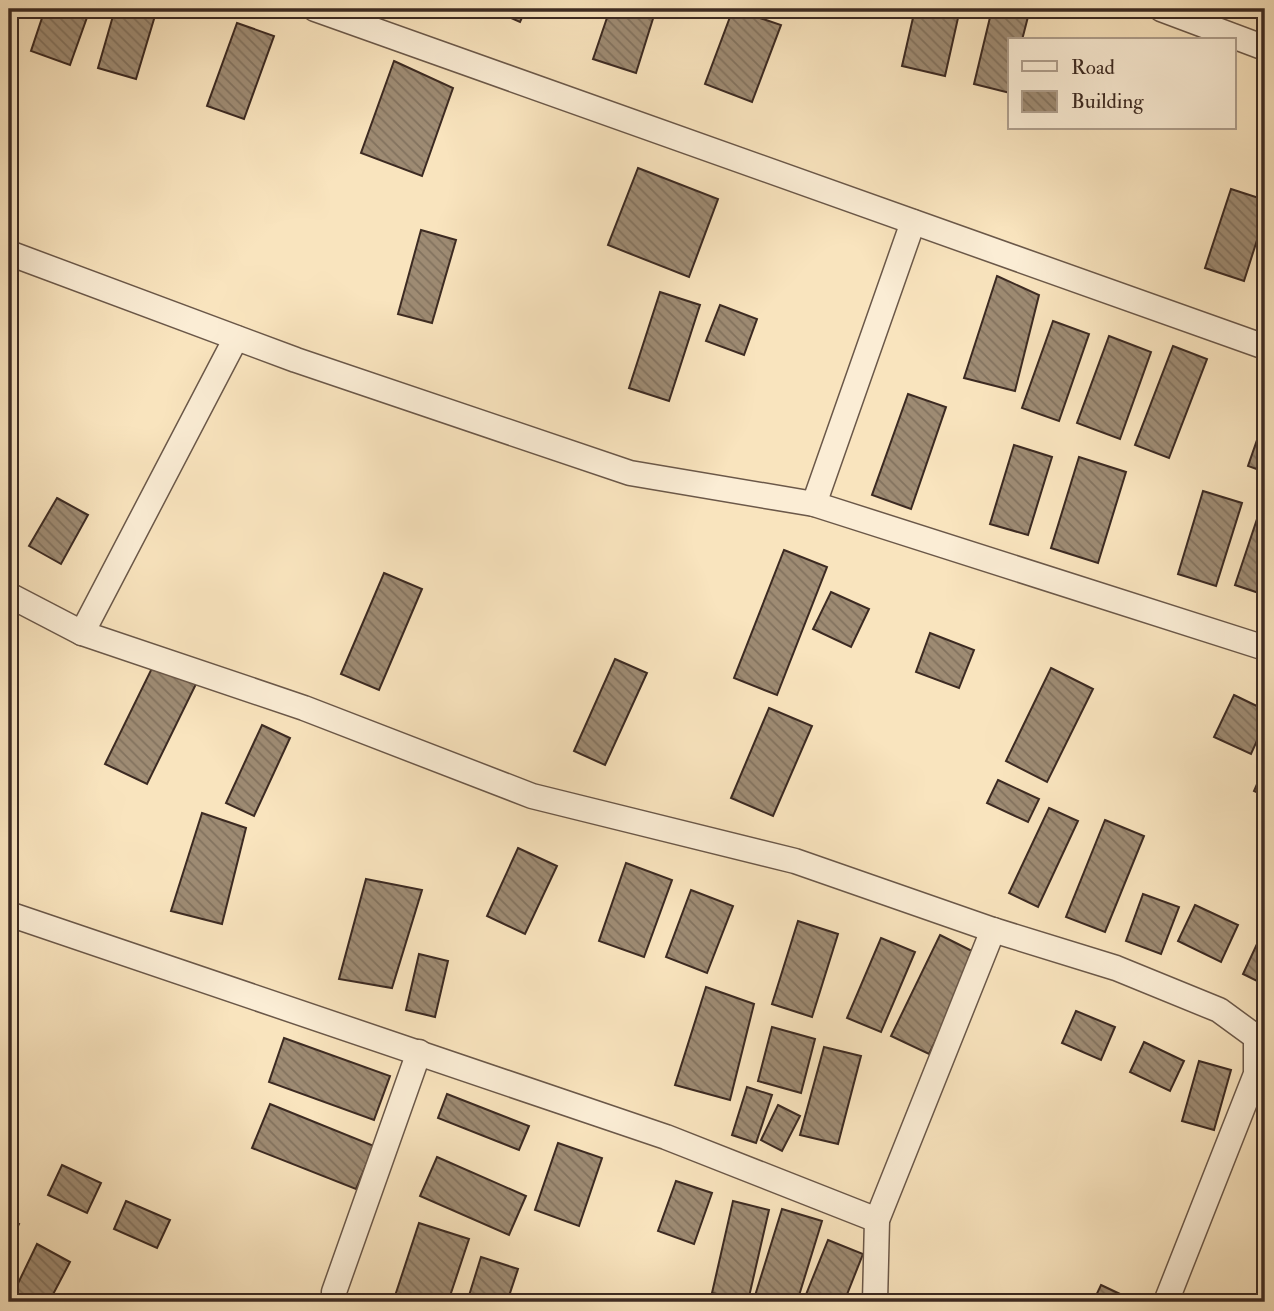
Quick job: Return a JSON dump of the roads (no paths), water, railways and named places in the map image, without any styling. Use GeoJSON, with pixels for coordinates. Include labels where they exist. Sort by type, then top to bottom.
{"type":"FeatureCollection","features":[{"type":"Feature","properties":{"kind":"street"},"geometry":{"type":"LineString","coordinates":[[315,9],[353,15],[913,222],[1265,347]]}},
{"type":"Feature","properties":{"kind":"street"},"geometry":{"type":"LineString","coordinates":[[1161,9],[1265,48]]}},
{"type":"Feature","properties":{"kind":"street"},"geometry":{"type":"LineString","coordinates":[[814,503],[913,222]]}},
{"type":"Feature","properties":{"kind":"street"},"geometry":{"type":"LineString","coordinates":[[9,253],[236,338],[630,473],[814,503],[1265,648]]}},
{"type":"Feature","properties":{"kind":"street"},"geometry":{"type":"LineString","coordinates":[[82,633],[236,338]]}},
{"type":"Feature","properties":{"kind":"street"},"geometry":{"type":"LineString","coordinates":[[9,595],[82,633],[304,708],[533,796],[795,861],[993,930],[1116,968],[1219,1010],[1255,1037],[1256,1074],[1166,1302]]}},
{"type":"Feature","properties":{"kind":"street"},"geometry":{"type":"LineString","coordinates":[[9,914],[666,1137],[877,1220]]}},
{"type":"Feature","properties":{"kind":"street"},"geometry":{"type":"LineString","coordinates":[[875,1302],[877,1220],[993,930]]}},
{"type":"Feature","properties":{"kind":"street"},"geometry":{"type":"LineString","coordinates":[[335,1302],[334,1292],[419,1052]]}}]}
